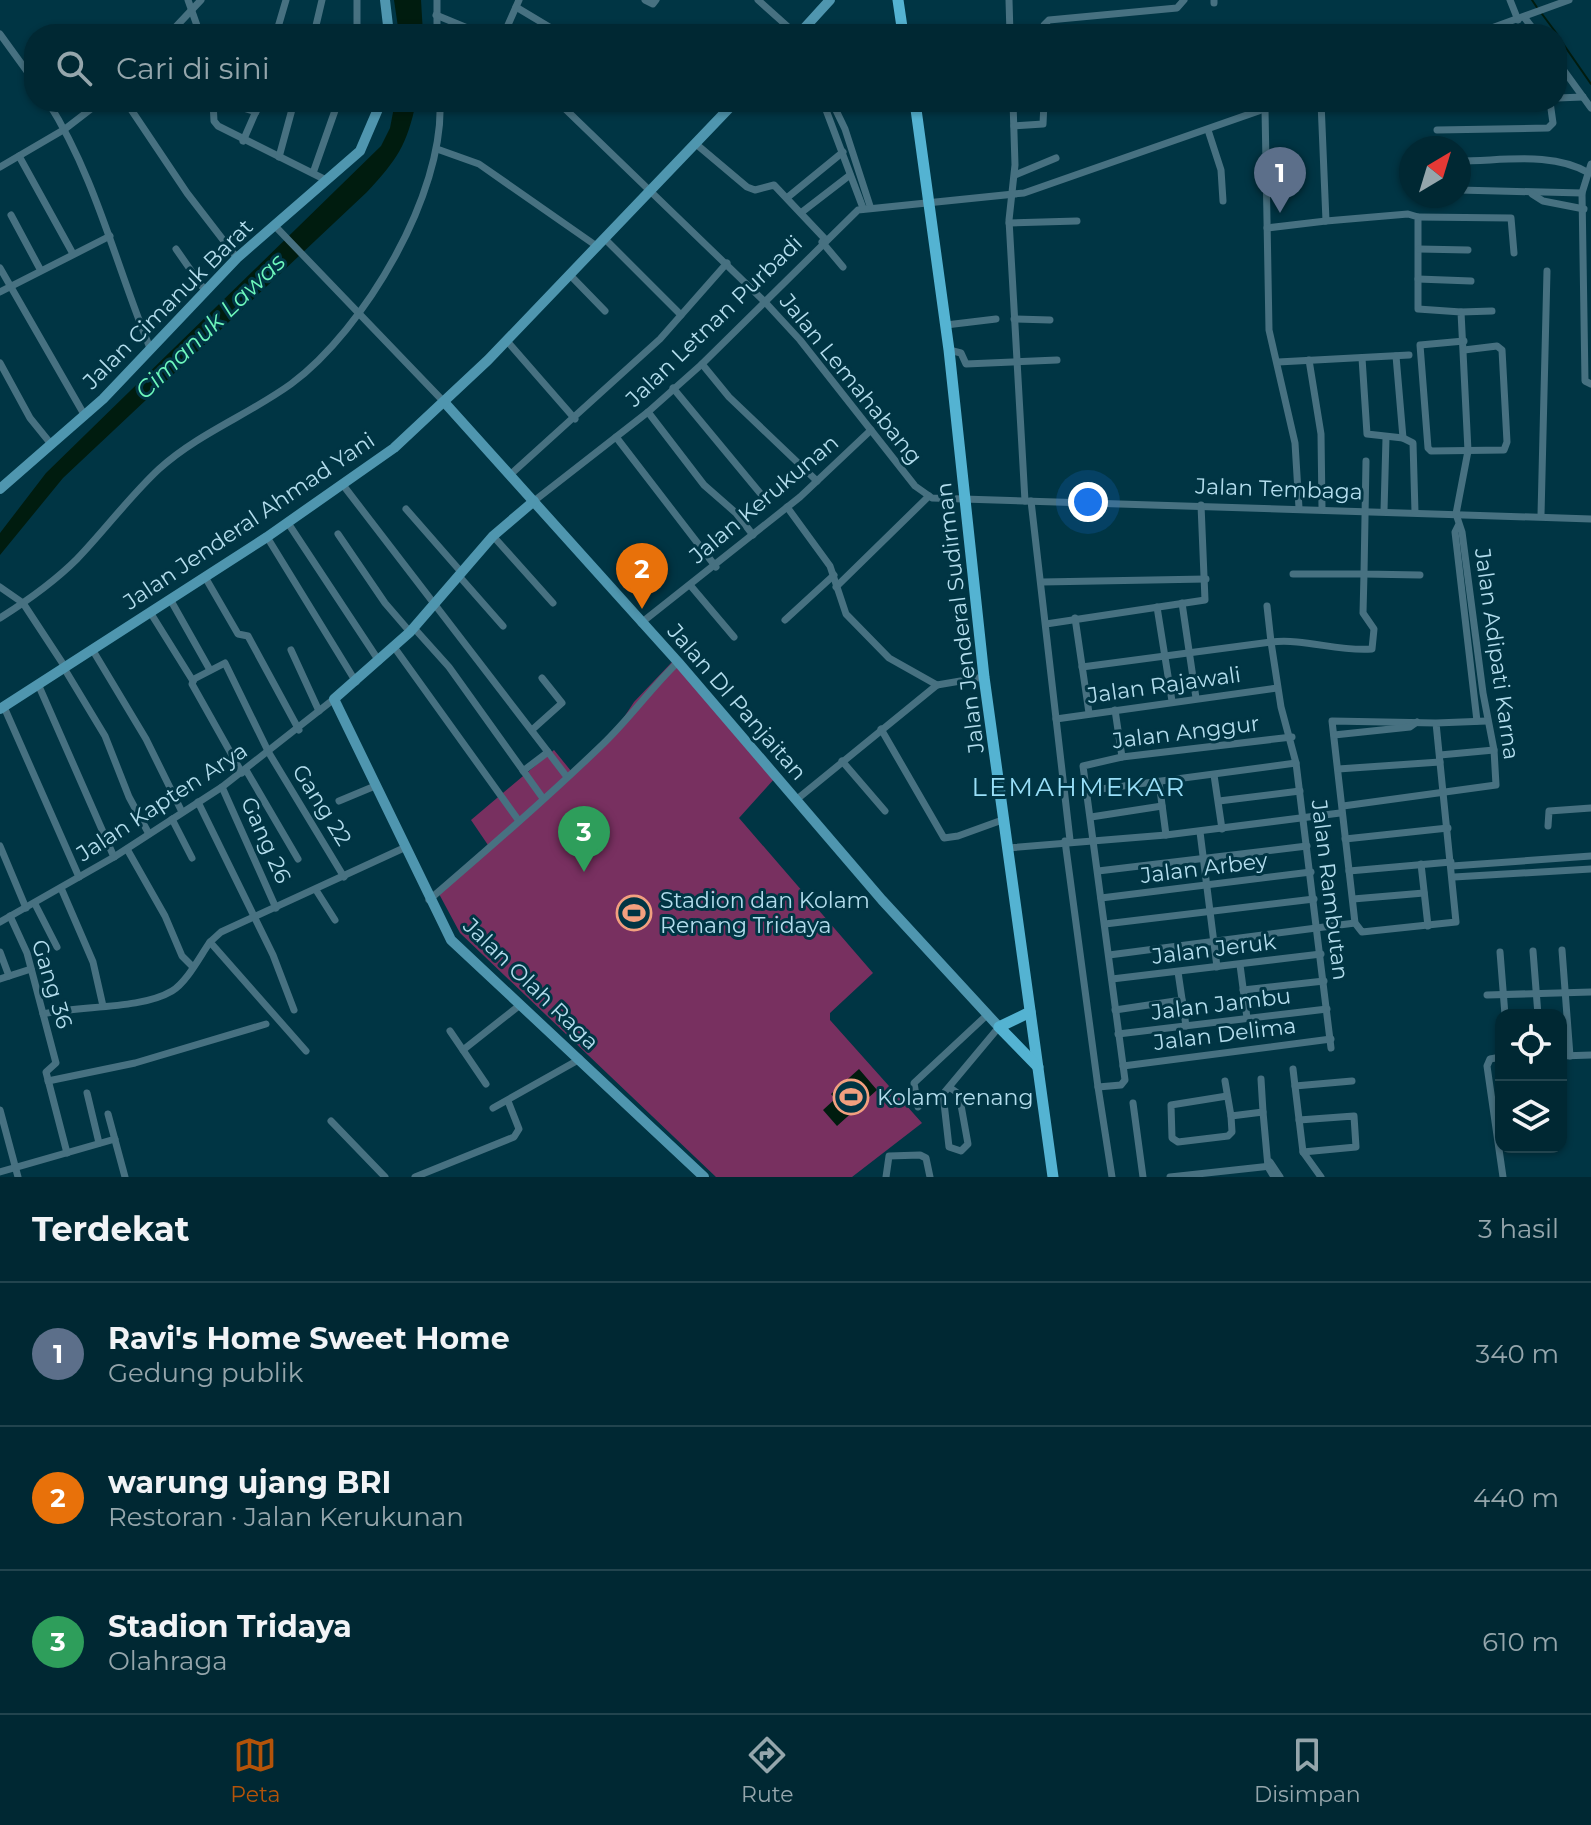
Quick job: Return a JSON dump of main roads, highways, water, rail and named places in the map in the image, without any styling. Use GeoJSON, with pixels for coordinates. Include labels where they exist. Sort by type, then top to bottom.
{"type":"FeatureCollection","features":[{"type":"Feature","properties":{"kind":"main road"},"geometry":{"type":"LineString","coordinates":[[898,0],[902,24]]}},
{"type":"Feature","properties":{"kind":"main road","name":"Jalan Jenderal Sudirman"},"geometry":{"type":"LineString","coordinates":[[917,112],[949,350],[984,677],[1053,1177]]}},
{"type":"Feature","properties":{"kind":"main road"},"geometry":{"type":"LineString","coordinates":[[1030,1012],[999,1027],[1038,1067]]}},
{"type":"Feature","properties":{"kind":"water"},"geometry":{"type":"Polygon","coordinates":[[[394,0],[421,0],[422,24],[398,24],[394,0]]]}},
{"type":"Feature","properties":{"kind":"water","name":"Cimanuk Lawas"},"geometry":{"type":"Polygon","coordinates":[[[393,112],[414,112],[409,130],[393,161],[367,192],[63,478],[0,555],[0,533],[46,473],[381,146],[390,128],[393,112]]]}},
{"type":"Feature","properties":{"kind":"water","name":"Kolam renang"},"geometry":{"type":"Polygon","coordinates":[[[859,1069],[877,1090],[837,1126],[823,1110],[835,1099],[831,1094],[859,1069]]]}},
{"type":"Feature","properties":{"kind":"waterway"},"geometry":{"type":"LineString","coordinates":[[1532,0],[1538,9]]}},
{"type":"Feature","properties":{"kind":"waterway"},"geometry":{"type":"LineString","coordinates":[[1542,14],[1550,24]]}},
{"type":"Feature","properties":{"kind":"waterway"},"geometry":{"type":"LineString","coordinates":[[1567,49],[1591,84]]}},
{"type":"Feature","properties":{"kind":"place","name":"Ravi's Home Sweet Home"},"geometry":{"type":"Point","coordinates":[1280,213]}},
{"type":"Feature","properties":{"kind":"place","name":"warung ujang BRI"},"geometry":{"type":"Point","coordinates":[642,609]}},
{"type":"Feature","properties":{"kind":"place","name":"Stadion Tridaya"},"geometry":{"type":"Point","coordinates":[584,872]}},
{"type":"Feature","properties":{"kind":"place","name":"Stadion dan Kolam Renang Tridaya"},"geometry":{"type":"Point","coordinates":[634,913]}},
{"type":"Feature","properties":{"kind":"place","name":"Kolam renang"},"geometry":{"type":"Point","coordinates":[851,1097]}},
{"type":"Feature","properties":{"kind":"district","name":"LEMAHMEKAR"},"geometry":{"type":"Point","coordinates":[1079,787]}}]}
